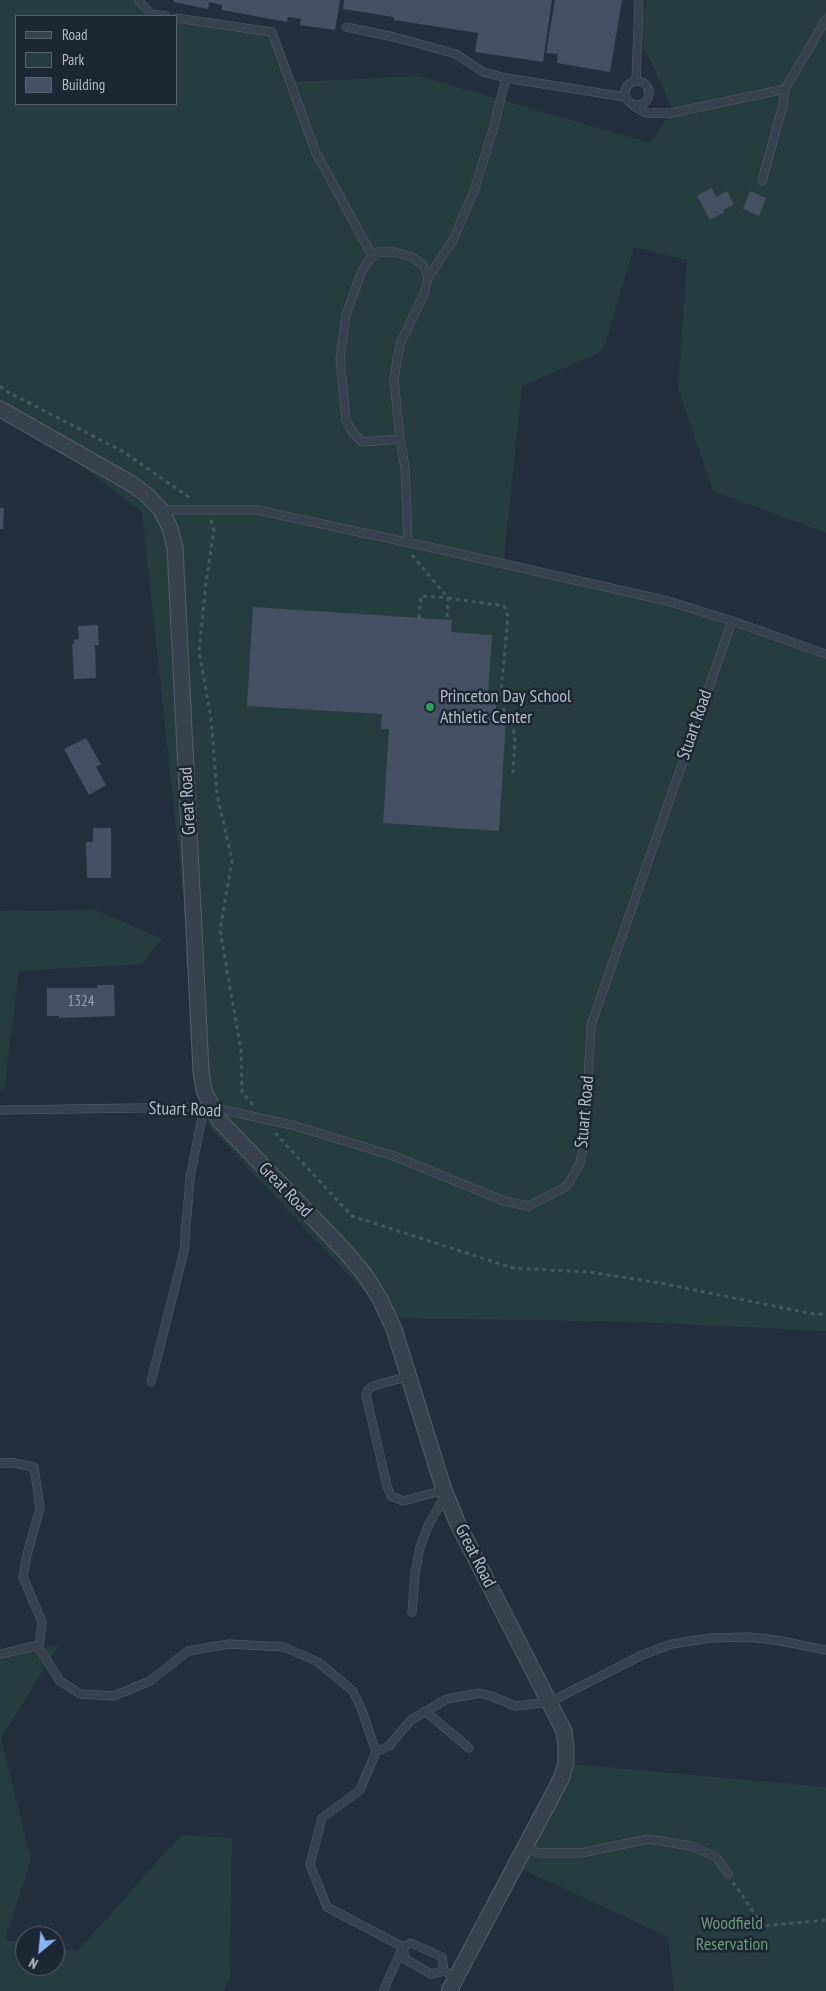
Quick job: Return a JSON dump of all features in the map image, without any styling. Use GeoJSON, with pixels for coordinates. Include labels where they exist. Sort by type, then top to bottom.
{"type":"FeatureCollection","features":[{"type":"Feature","properties":{"kind":"street","name":"Great Road"},"geometry":{"type":"LineString","coordinates":[[0,409],[132,484],[147,495],[161,510],[170,528],[176,548],[201,1071],[207,1107],[344,1250],[365,1275],[380,1299],[394,1329],[445,1492],[457,1522],[564,1731],[566,1762],[561,1779],[525,1847],[450,1974],[449,1991]]}},
{"type":"Feature","properties":{"kind":"lane"},"geometry":{"type":"LineString","coordinates":[[138,0],[151,14],[158,15]]}},
{"type":"Feature","properties":{"kind":"lane"},"geometry":{"type":"LineString","coordinates":[[636,81],[639,0]]}},
{"type":"Feature","properties":{"kind":"lane"},"geometry":{"type":"LineString","coordinates":[[178,18],[272,32],[316,154],[373,257]]}},
{"type":"Feature","properties":{"kind":"lane"},"geometry":{"type":"LineString","coordinates":[[762,181],[783,104],[785,89],[826,19]]}},
{"type":"Feature","properties":{"kind":"lane"},"geometry":{"type":"LineString","coordinates":[[346,27],[394,37],[456,54],[483,72],[506,78],[625,97]]}},
{"type":"Feature","properties":{"kind":"lane"},"geometry":{"type":"LineString","coordinates":[[408,542],[405,467],[394,380],[397,359],[401,342],[424,294],[428,278],[453,240],[474,191],[492,133],[506,78]]}},
{"type":"Feature","properties":{"kind":"lane"},"geometry":{"type":"LineString","coordinates":[[636,81],[628,85],[624,92],[625,97],[630,104],[646,113],[671,113],[785,89]]}},
{"type":"Feature","properties":{"kind":"lane"},"geometry":{"type":"LineString","coordinates":[[634,106],[645,103],[650,93],[647,86],[636,81]]}},
{"type":"Feature","properties":{"kind":"lane"},"geometry":{"type":"LineString","coordinates":[[400,439],[362,442],[352,433],[346,420],[340,358],[346,315],[362,271],[378,252],[394,252],[412,257],[424,265],[428,278]]}},
{"type":"Feature","properties":{"kind":"lane"},"geometry":{"type":"LineString","coordinates":[[161,510],[257,510],[408,542],[668,601],[826,654]]}},
{"type":"Feature","properties":{"kind":"lane","name":"Stuart Road"},"geometry":{"type":"LineString","coordinates":[[0,1110],[207,1107],[292,1125],[394,1156],[504,1201],[529,1206],[567,1186],[580,1163],[585,1139],[591,1025],[732,621]]}},
{"type":"Feature","properties":{"kind":"lane"},"geometry":{"type":"LineString","coordinates":[[151,1382],[184,1251],[190,1178],[207,1107]]}},
{"type":"Feature","properties":{"kind":"lane"},"geometry":{"type":"LineString","coordinates":[[409,1376],[373,1386],[366,1395],[375,1427],[387,1486],[391,1496],[403,1501],[445,1492]]}},
{"type":"Feature","properties":{"kind":"lane"},"geometry":{"type":"LineString","coordinates":[[0,1463],[14,1463],[34,1468],[40,1508],[23,1577],[42,1622],[39,1648],[60,1681],[80,1694],[114,1696],[150,1681],[188,1651],[229,1644],[284,1647],[318,1662],[353,1691],[376,1752],[360,1790],[322,1818],[310,1865],[327,1907],[403,1947]]}},
{"type":"Feature","properties":{"kind":"lane"},"geometry":{"type":"LineString","coordinates":[[412,1612],[415,1574],[420,1547],[445,1492]]}},
{"type":"Feature","properties":{"kind":"lane"},"geometry":{"type":"LineString","coordinates":[[376,1752],[389,1746],[411,1720],[447,1699],[480,1693],[515,1706],[550,1702],[642,1654],[672,1644],[710,1638],[749,1637],[826,1650]]}},
{"type":"Feature","properties":{"kind":"lane"},"geometry":{"type":"LineString","coordinates":[[0,1654],[39,1644]]}},
{"type":"Feature","properties":{"kind":"lane"},"geometry":{"type":"LineString","coordinates":[[425,1711],[469,1748]]}},
{"type":"Feature","properties":{"kind":"lane"},"geometry":{"type":"LineString","coordinates":[[525,1847],[538,1853],[581,1853],[648,1839],[691,1846],[716,1857],[728,1874]]}},
{"type":"Feature","properties":{"kind":"lane"},"geometry":{"type":"LineString","coordinates":[[383,1991],[403,1947],[411,1943],[442,1957],[450,1974],[431,1974],[405,1959],[403,1947]]}},
{"type":"Feature","properties":{"kind":"path"},"geometry":{"type":"LineString","coordinates":[[0,386],[6,391],[122,451],[208,510],[214,530],[199,651],[211,718],[217,794],[232,861],[220,930],[240,1050],[242,1092],[284,1144],[352,1216],[513,1268],[589,1272],[813,1314],[826,1314]]}},
{"type":"Feature","properties":{"kind":"path"},"geometry":{"type":"LineString","coordinates":[[408,542],[413,556],[448,598],[447,620]]}},
{"type":"Feature","properties":{"kind":"path"},"geometry":{"type":"LineString","coordinates":[[419,618],[421,596],[504,606],[508,616],[502,693],[504,710],[511,721],[515,736],[513,775]]}},
{"type":"Feature","properties":{"kind":"path"},"geometry":{"type":"LineString","coordinates":[[728,1874],[763,1926],[826,1920]]}},
{"type":"Feature","properties":{"kind":"green space"},"geometry":{"type":"Polygon","coordinates":[[[0,0],[132,0],[145,9],[177,15],[15,15],[15,105],[178,105],[178,15],[274,33],[293,82],[419,76],[650,143],[673,110],[640,39],[646,0],[826,0],[826,533],[713,491],[678,389],[687,260],[634,247],[603,351],[522,386],[503,567],[607,583],[826,659],[826,1331],[639,1322],[389,1318],[208,1125],[142,512],[0,404],[0,0]]]}},
{"type":"Feature","properties":{"kind":"green space"},"geometry":{"type":"Polygon","coordinates":[[[96,910],[162,939],[142,964],[19,971],[4,1091],[0,1089],[0,911],[96,910]]]}},
{"type":"Feature","properties":{"kind":"green space"},"geometry":{"type":"Polygon","coordinates":[[[59,1645],[1,1738],[31,1860],[5,1940],[15,1942],[15,1976],[65,1976],[65,1949],[78,1951],[181,1835],[232,1838],[230,1978],[223,1991],[0,1991],[0,1656],[59,1645]]]}},
{"type":"Feature","properties":{"kind":"green space","name":"Woodfield Reservation"},"geometry":{"type":"Polygon","coordinates":[[[571,1764],[826,1787],[826,1991],[674,1991],[668,1937],[515,1866],[571,1764]]]}},
{"type":"Feature","properties":{"kind":"building"},"geometry":{"type":"Polygon","coordinates":[[[174,0],[340,0],[335,30],[300,25],[301,19],[288,17],[287,22],[222,10],[222,5],[209,2],[208,9],[174,2],[174,0]]]}},
{"type":"Feature","properties":{"kind":"building"},"geometry":{"type":"Polygon","coordinates":[[[344,0],[552,0],[543,62],[475,52],[478,33],[394,20],[394,17],[343,9],[344,0]]]}},
{"type":"Feature","properties":{"kind":"building"},"geometry":{"type":"Polygon","coordinates":[[[555,0],[622,0],[610,72],[557,63],[558,54],[546,53],[555,0]]]}},
{"type":"Feature","properties":{"kind":"building"},"geometry":{"type":"Polygon","coordinates":[[[711,188],[717,197],[727,191],[734,204],[723,210],[725,212],[710,220],[697,196],[711,188]]]}},
{"type":"Feature","properties":{"kind":"building"},"geometry":{"type":"Polygon","coordinates":[[[750,191],[766,198],[759,216],[743,209],[750,191]]]}},
{"type":"Feature","properties":{"kind":"building"},"geometry":{"type":"Polygon","coordinates":[[[0,508],[4,508],[3,529],[0,529],[0,508]]]}},
{"type":"Feature","properties":{"kind":"building"},"geometry":{"type":"Polygon","coordinates":[[[253,607],[452,620],[451,632],[492,635],[488,694],[497,694],[495,719],[506,720],[499,831],[383,823],[389,729],[381,729],[382,714],[247,706],[253,607]]]}},
{"type":"Feature","properties":{"kind":"building"},"geometry":{"type":"Polygon","coordinates":[[[98,625],[99,645],[95,645],[96,678],[74,679],[72,644],[74,644],[74,640],[79,639],[78,626],[98,625]]]}},
{"type":"Feature","properties":{"kind":"building"},"geometry":{"type":"Polygon","coordinates":[[[86,738],[101,764],[96,767],[106,785],[89,795],[64,749],[86,738]]]}},
{"type":"Feature","properties":{"kind":"building"},"geometry":{"type":"Polygon","coordinates":[[[93,828],[111,828],[111,878],[87,878],[86,842],[93,842],[93,828]]]}},
{"type":"Feature","properties":{"kind":"building"},"geometry":{"type":"Polygon","coordinates":[[[97,985],[114,985],[115,1016],[59,1018],[59,1016],[47,1016],[47,988],[97,988],[97,985]]]}},
{"type":"Feature","properties":{"kind":"place","name":"Princeton Day School Athletic Center"},"geometry":{"type":"Point","coordinates":[430,707]}}]}
